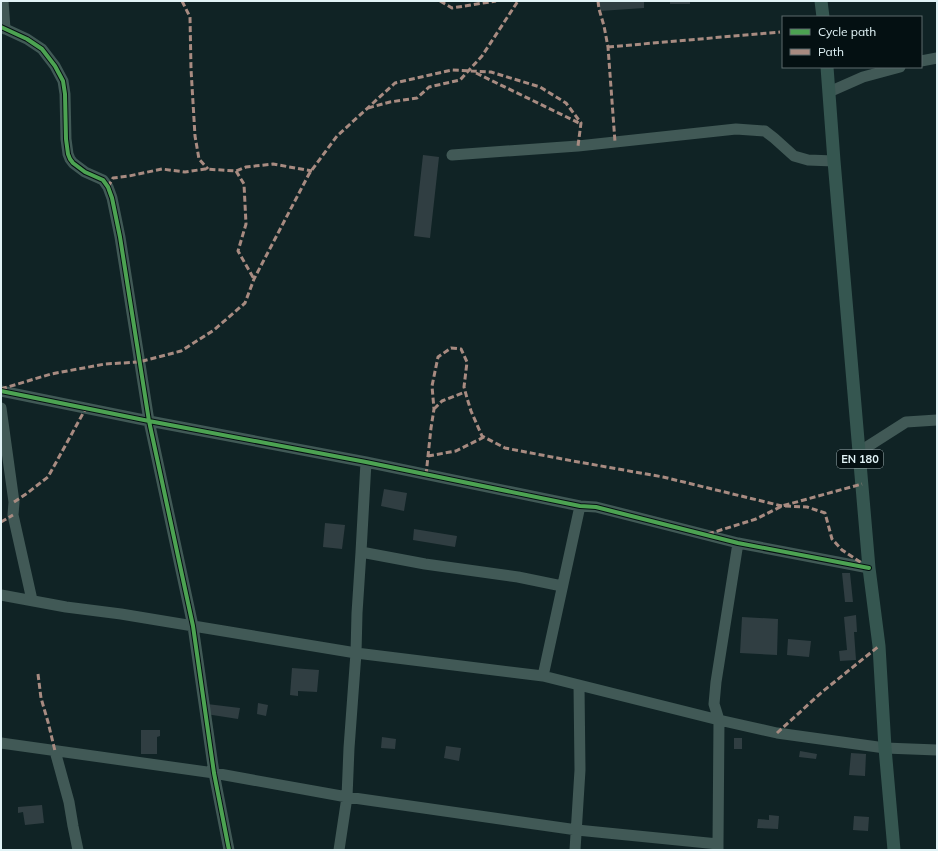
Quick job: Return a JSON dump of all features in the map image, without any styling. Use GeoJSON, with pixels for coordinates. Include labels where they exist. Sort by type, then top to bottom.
{"type":"FeatureCollection","features":[{"type":"Feature","properties":{"kind":"main road"},"geometry":{"type":"LineString","coordinates":[[821,1],[823,16]]}},
{"type":"Feature","properties":{"kind":"main road","name":"EN 180"},"geometry":{"type":"LineString","coordinates":[[827,68],[869,568],[879,646],[885,748],[894,850]]}},
{"type":"Feature","properties":{"kind":"street"},"geometry":{"type":"LineString","coordinates":[[3,1],[3,28],[27,39],[42,49],[55,66],[63,81],[65,94],[66,139],[70,159],[85,172],[103,180],[108,187],[112,198],[120,236],[149,421],[193,626],[214,773],[229,850]]}},
{"type":"Feature","properties":{"kind":"street"},"geometry":{"type":"LineString","coordinates":[[922,61],[937,58]]}},
{"type":"Feature","properties":{"kind":"street"},"geometry":{"type":"LineString","coordinates":[[829,92],[863,77],[896,68]]}},
{"type":"Feature","properties":{"kind":"street"},"geometry":{"type":"LineString","coordinates":[[452,155],[578,146],[736,129],[765,131],[794,156],[808,160],[834,160]]}},
{"type":"Feature","properties":{"kind":"street"},"geometry":{"type":"LineString","coordinates":[[1,391],[366,462],[580,506],[596,507],[738,543],[869,568]]}},
{"type":"Feature","properties":{"kind":"street"},"geometry":{"type":"LineString","coordinates":[[1,408],[14,502],[13,515],[32,600]]}},
{"type":"Feature","properties":{"kind":"street"},"geometry":{"type":"LineString","coordinates":[[859,452],[906,422],[937,420]]}},
{"type":"Feature","properties":{"kind":"street"},"geometry":{"type":"LineString","coordinates":[[339,850],[347,797],[366,462]]}},
{"type":"Feature","properties":{"kind":"street"},"geometry":{"type":"LineString","coordinates":[[543,676],[580,506]]}},
{"type":"Feature","properties":{"kind":"street"},"geometry":{"type":"LineString","coordinates":[[1,743],[214,773],[347,797],[577,830],[718,847],[720,720],[714,704],[716,682],[738,543]]}},
{"type":"Feature","properties":{"kind":"street"},"geometry":{"type":"LineString","coordinates":[[362,552],[425,564],[518,577],[562,586]]}},
{"type":"Feature","properties":{"kind":"street"},"geometry":{"type":"LineString","coordinates":[[1,595],[66,607],[356,653],[543,676],[777,733],[885,748],[937,750]]}},
{"type":"Feature","properties":{"kind":"street"},"geometry":{"type":"LineString","coordinates":[[575,850],[580,770],[579,685]]}},
{"type":"Feature","properties":{"kind":"street"},"geometry":{"type":"LineString","coordinates":[[55,751],[69,802],[78,850]]}},
{"type":"Feature","properties":{"kind":"building"},"geometry":{"type":"Polygon","coordinates":[[[599,1],[644,1],[644,8],[600,11],[599,1]]]}},
{"type":"Feature","properties":{"kind":"building"},"geometry":{"type":"Polygon","coordinates":[[[670,1],[690,1],[690,4],[670,4],[670,1]]]}},
{"type":"Feature","properties":{"kind":"building"},"geometry":{"type":"Polygon","coordinates":[[[423,155],[439,157],[430,238],[414,236],[423,155]]]}},
{"type":"Feature","properties":{"kind":"building"},"geometry":{"type":"Polygon","coordinates":[[[384,489],[407,493],[404,511],[381,506],[384,489]]]}},
{"type":"Feature","properties":{"kind":"building"},"geometry":{"type":"Polygon","coordinates":[[[325,523],[345,525],[342,549],[323,547],[325,523]]]}},
{"type":"Feature","properties":{"kind":"building"},"geometry":{"type":"Polygon","coordinates":[[[414,529],[457,536],[455,547],[413,540],[414,529]]]}},
{"type":"Feature","properties":{"kind":"building"},"geometry":{"type":"Polygon","coordinates":[[[842,573],[850,573],[853,602],[845,602],[842,573]]]}},
{"type":"Feature","properties":{"kind":"building"},"geometry":{"type":"Polygon","coordinates":[[[856,615],[857,632],[854,632],[856,660],[840,661],[839,651],[847,650],[844,617],[856,615]]]}},
{"type":"Feature","properties":{"kind":"building"},"geometry":{"type":"Polygon","coordinates":[[[742,617],[778,619],[777,655],[740,653],[742,617]]]}},
{"type":"Feature","properties":{"kind":"building"},"geometry":{"type":"Polygon","coordinates":[[[788,639],[811,641],[809,657],[787,655],[788,639]]]}},
{"type":"Feature","properties":{"kind":"building"},"geometry":{"type":"Polygon","coordinates":[[[292,668],[319,670],[317,692],[298,691],[298,696],[290,695],[292,668]]]}},
{"type":"Feature","properties":{"kind":"building"},"geometry":{"type":"Polygon","coordinates":[[[258,703],[268,705],[266,716],[257,714],[258,703]]]}},
{"type":"Feature","properties":{"kind":"building"},"geometry":{"type":"Polygon","coordinates":[[[207,704],[240,708],[238,719],[206,714],[207,704]]]}},
{"type":"Feature","properties":{"kind":"building"},"geometry":{"type":"Polygon","coordinates":[[[141,730],[160,730],[160,736],[157,737],[157,754],[141,754],[141,730]]]}},
{"type":"Feature","properties":{"kind":"building"},"geometry":{"type":"Polygon","coordinates":[[[382,737],[396,739],[395,749],[381,748],[382,737]]]}},
{"type":"Feature","properties":{"kind":"building"},"geometry":{"type":"Polygon","coordinates":[[[734,738],[742,738],[742,749],[734,749],[734,738]]]}},
{"type":"Feature","properties":{"kind":"building"},"geometry":{"type":"Polygon","coordinates":[[[446,746],[461,748],[459,761],[444,758],[446,746]]]}},
{"type":"Feature","properties":{"kind":"building"},"geometry":{"type":"Polygon","coordinates":[[[800,751],[817,754],[816,759],[799,757],[800,751]]]}},
{"type":"Feature","properties":{"kind":"building"},"geometry":{"type":"Polygon","coordinates":[[[851,753],[866,754],[865,776],[849,775],[851,753]]]}},
{"type":"Feature","properties":{"kind":"building"},"geometry":{"type":"Polygon","coordinates":[[[42,805],[44,823],[25,825],[23,812],[18,813],[18,807],[42,805]]]}},
{"type":"Feature","properties":{"kind":"building"},"geometry":{"type":"Polygon","coordinates":[[[769,815],[779,816],[778,829],[757,828],[758,819],[769,820],[769,815]]]}},
{"type":"Feature","properties":{"kind":"building"},"geometry":{"type":"Polygon","coordinates":[[[854,816],[869,817],[868,831],[853,830],[854,816]]]}},
{"type":"Feature","properties":{"kind":"marked path"},"geometry":{"type":"LineString","coordinates":[[182,1],[190,17],[195,136],[199,159],[208,169]]}},
{"type":"Feature","properties":{"kind":"marked path"},"geometry":{"type":"LineString","coordinates":[[440,1],[452,8],[496,1]]}},
{"type":"Feature","properties":{"kind":"marked path"},"geometry":{"type":"LineString","coordinates":[[368,108],[390,102],[417,98],[429,87],[460,80],[482,56],[518,1]]}},
{"type":"Feature","properties":{"kind":"marked path"},"geometry":{"type":"LineString","coordinates":[[598,1],[608,47],[615,142]]}},
{"type":"Feature","properties":{"kind":"marked path"},"geometry":{"type":"LineString","coordinates":[[608,47],[780,32]]}},
{"type":"Feature","properties":{"kind":"marked path"},"geometry":{"type":"LineString","coordinates":[[1,389],[51,374],[105,364],[139,362],[181,351],[214,330],[245,303],[254,279],[309,174],[337,136],[395,83],[452,70],[491,72],[540,87],[566,103],[581,123],[578,146]]}},
{"type":"Feature","properties":{"kind":"marked path"},"geometry":{"type":"LineString","coordinates":[[476,73],[579,123]]}},
{"type":"Feature","properties":{"kind":"marked path"},"geometry":{"type":"LineString","coordinates":[[108,187],[113,178],[162,169],[185,172],[205,169],[236,171],[246,167],[273,164],[312,171]]}},
{"type":"Feature","properties":{"kind":"marked path"},"geometry":{"type":"LineString","coordinates":[[236,171],[244,184],[246,224],[238,251],[254,279]]}},
{"type":"Feature","properties":{"kind":"marked path"},"geometry":{"type":"LineString","coordinates":[[426,475],[434,409],[432,386],[438,357],[451,348],[461,349],[467,362],[464,387],[471,411],[482,436],[505,448],[663,477],[782,506],[807,507],[825,513],[832,539],[842,550],[863,564]]}},
{"type":"Feature","properties":{"kind":"marked path"},"geometry":{"type":"LineString","coordinates":[[434,409],[442,401],[465,392]]}},
{"type":"Feature","properties":{"kind":"marked path"},"geometry":{"type":"LineString","coordinates":[[14,502],[48,477],[86,408]]}},
{"type":"Feature","properties":{"kind":"marked path"},"geometry":{"type":"LineString","coordinates":[[428,456],[456,451],[484,437]]}},
{"type":"Feature","properties":{"kind":"marked path"},"geometry":{"type":"LineString","coordinates":[[708,534],[756,519],[782,506],[862,484]]}},
{"type":"Feature","properties":{"kind":"marked path"},"geometry":{"type":"LineString","coordinates":[[1,522],[13,515]]}},
{"type":"Feature","properties":{"kind":"marked path"},"geometry":{"type":"LineString","coordinates":[[777,733],[822,692],[879,646]]}},
{"type":"Feature","properties":{"kind":"marked path"},"geometry":{"type":"LineString","coordinates":[[38,674],[41,698],[55,751]]}},
{"type":"Feature","properties":{"kind":"cycle path"},"geometry":{"type":"LineString","coordinates":[[1,27],[27,39],[42,49],[55,66],[63,81],[65,94],[66,139],[70,159],[85,172],[103,180],[108,187],[112,198],[120,237],[149,421],[193,626],[214,773],[229,850]]}},
{"type":"Feature","properties":{"kind":"cycle path"},"geometry":{"type":"LineString","coordinates":[[1,391],[366,462],[580,506],[596,507],[738,543],[869,568]]}}]}
